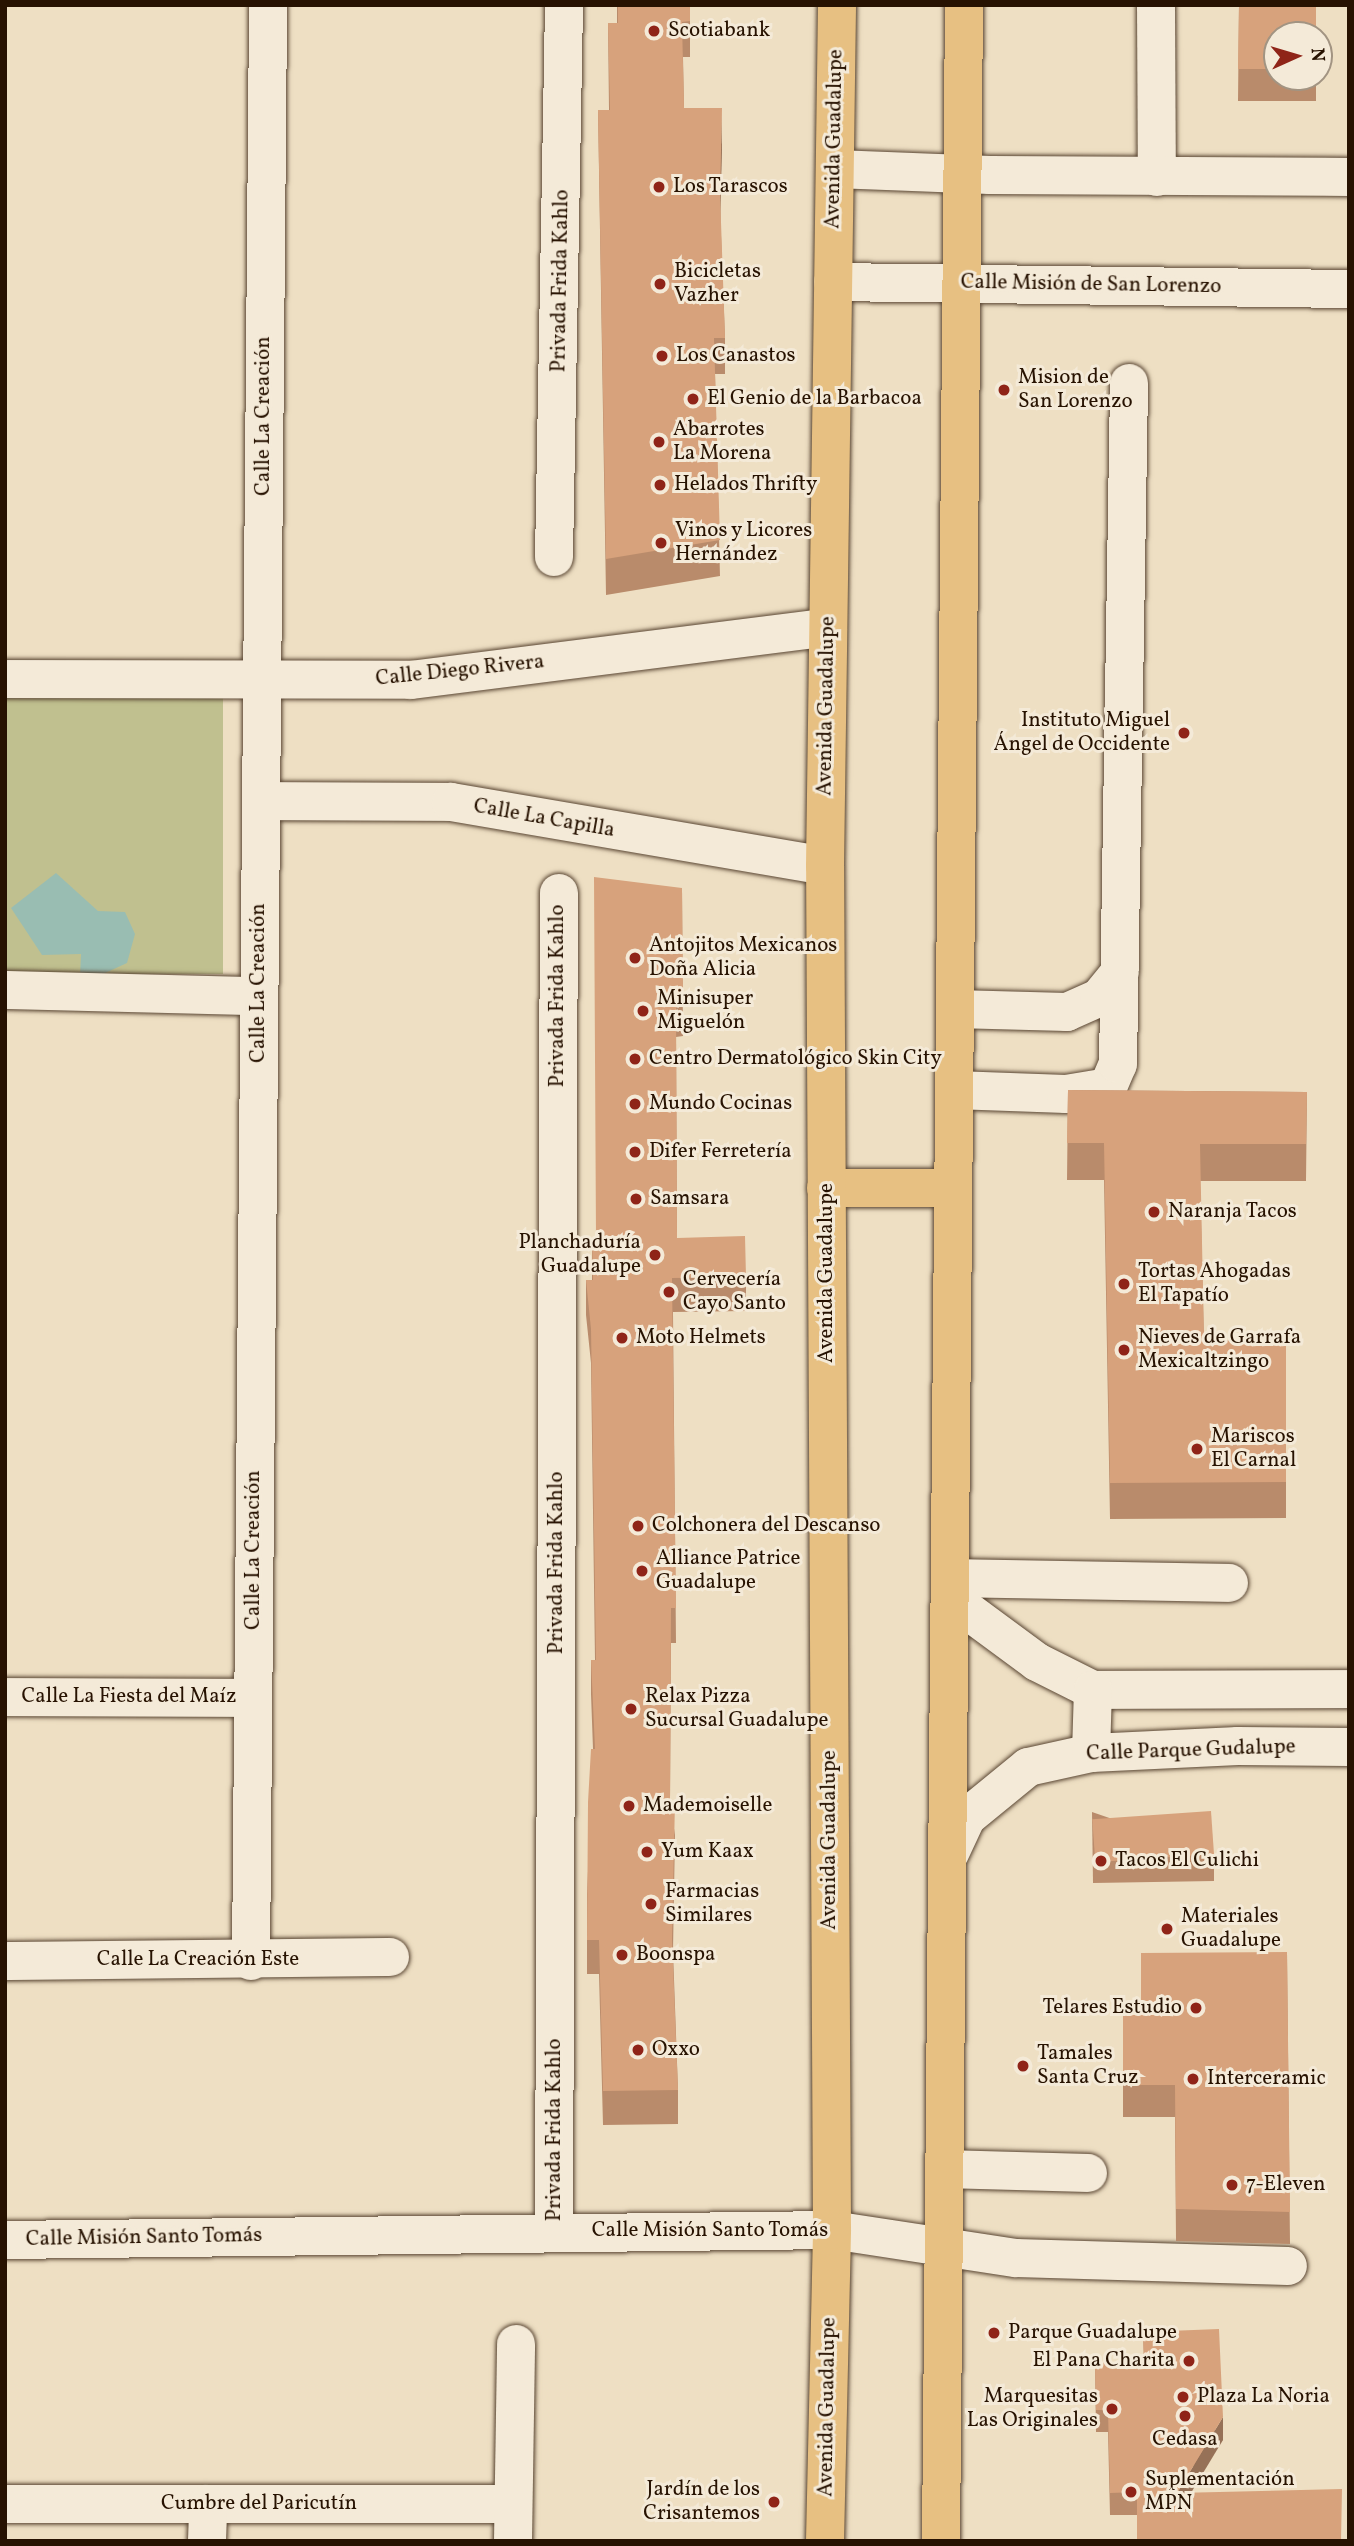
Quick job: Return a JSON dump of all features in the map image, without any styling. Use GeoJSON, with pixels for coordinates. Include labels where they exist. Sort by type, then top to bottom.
{"type":"FeatureCollection","features":[{"type":"Feature","properties":{"kind":"main road","name":"Avenida Guadalupe"},"geometry":{"type":"LineString","coordinates":[[825,2541],[832,2230],[825,866],[837,5]]}},
{"type":"Feature","properties":{"kind":"main road"},"geometry":{"type":"LineString","coordinates":[[941,2541],[953,1589],[953,1188],[964,5]]}},
{"type":"Feature","properties":{"kind":"main road"},"geometry":{"type":"LineString","coordinates":[[826,1188],[953,1188]]}},
{"type":"Feature","properties":{"kind":"street","name":"Calle La Creación"},"geometry":{"type":"LineString","coordinates":[[251,1961],[268,5]]}},
{"type":"Feature","properties":{"kind":"street","name":"Privada Frida Kahlo"},"geometry":{"type":"LineString","coordinates":[[554,557],[564,5]]}},
{"type":"Feature","properties":{"kind":"street"},"geometry":{"type":"LineString","coordinates":[[1156,5],[1157,177]]}},
{"type":"Feature","properties":{"kind":"street"},"geometry":{"type":"LineString","coordinates":[[835,169],[962,174],[1349,177]]}},
{"type":"Feature","properties":{"kind":"street","name":"Calle Misión de San Lorenzo"},"geometry":{"type":"LineString","coordinates":[[833,282],[1349,289]]}},
{"type":"Feature","properties":{"kind":"street"},"geometry":{"type":"LineString","coordinates":[[954,1090],[1066,1094],[1108,1087],[1118,1064],[1129,383]]}},
{"type":"Feature","properties":{"kind":"street","name":"Calle Diego Rivera"},"geometry":{"type":"LineString","coordinates":[[5,679],[411,680],[828,627]]}},
{"type":"Feature","properties":{"kind":"street","name":"Calle La Capilla"},"geometry":{"type":"LineString","coordinates":[[261,801],[451,802],[825,866]]}},
{"type":"Feature","properties":{"kind":"street","name":"Privada Frida Kahlo"},"geometry":{"type":"LineString","coordinates":[[554,2232],[559,894]]}},
{"type":"Feature","properties":{"kind":"street"},"geometry":{"type":"LineString","coordinates":[[956,1009],[1067,1012],[1099,998],[1120,972]]}},
{"type":"Feature","properties":{"kind":"street"},"geometry":{"type":"LineString","coordinates":[[5,990],[259,996]]}},
{"type":"Feature","properties":{"kind":"street"},"geometry":{"type":"LineString","coordinates":[[953,1589],[1230,1583]]}},
{"type":"Feature","properties":{"kind":"street"},"geometry":{"type":"LineString","coordinates":[[953,1589],[1037,1662],[1093,1690],[1349,1689]]}},
{"type":"Feature","properties":{"kind":"street"},"geometry":{"type":"LineString","coordinates":[[1236,1689],[1238,1746]]}},
{"type":"Feature","properties":{"kind":"street"},"geometry":{"type":"LineString","coordinates":[[1091,1753],[1093,1690]]}},
{"type":"Feature","properties":{"kind":"street","name":"Calle La Fiesta del Maíz"},"geometry":{"type":"LineString","coordinates":[[5,1697],[253,1698]]}},
{"type":"Feature","properties":{"kind":"street","name":"Calle Parque Gudalupe"},"geometry":{"type":"LineString","coordinates":[[950,1853],[967,1816],[1028,1767],[1091,1753],[1238,1746],[1349,1747]]}},
{"type":"Feature","properties":{"kind":"street","name":"Calle La Creación Este"},"geometry":{"type":"LineString","coordinates":[[5,1961],[251,1961],[390,1957]]}},
{"type":"Feature","properties":{"kind":"street"},"geometry":{"type":"LineString","coordinates":[[945,2169],[1088,2173]]}},
{"type":"Feature","properties":{"kind":"street","name":"Calle Misión Santo Tomás"},"geometry":{"type":"LineString","coordinates":[[5,2240],[832,2230],[1016,2258],[1287,2266]]}},
{"type":"Feature","properties":{"kind":"street"},"geometry":{"type":"LineString","coordinates":[[513,2522],[516,2344]]}},
{"type":"Feature","properties":{"kind":"street","name":"Cumbre del Paricutín"},"geometry":{"type":"LineString","coordinates":[[5,2504],[208,2522],[513,2522]]}},
{"type":"Feature","properties":{"kind":"green space"},"geometry":{"type":"Polygon","coordinates":[[[5,691],[223,691],[223,974],[5,974],[5,691]]]}},
{"type":"Feature","properties":{"kind":"water"},"geometry":{"type":"Polygon","coordinates":[[[56,873],[98,911],[125,912],[135,934],[127,963],[103,974],[80,976],[81,954],[42,955],[11,908],[56,873]]]}},
{"type":"Feature","properties":{"kind":"building"},"geometry":{"type":"Polygon","coordinates":[[[618,5],[690,5],[690,21],[682,22],[684,108],[722,108],[720,193],[725,338],[714,338],[720,540],[606,559],[598,110],[610,110],[608,23],[618,23],[618,5]]]}},
{"type":"Feature","properties":{"kind":"building"},"geometry":{"type":"Polygon","coordinates":[[[1239,5],[1316,5],[1316,21],[1263,21],[1263,69],[1238,69],[1239,5]]]}},
{"type":"Feature","properties":{"kind":"building"},"geometry":{"type":"Polygon","coordinates":[[[594,877],[682,888],[683,1002],[676,1002],[677,1238],[745,1236],[746,1277],[672,1278],[676,1608],[671,1608],[670,1801],[675,1801],[672,1940],[678,2090],[603,2091],[599,1940],[587,1940],[588,1802],[591,1749],[595,1749],[591,1660],[596,1660],[591,1329],[586,1280],[593,1280],[592,1240],[596,1239],[594,877]]]}},
{"type":"Feature","properties":{"kind":"building"},"geometry":{"type":"Polygon","coordinates":[[[1068,1090],[1307,1092],[1306,1144],[1200,1144],[1204,1341],[1286,1340],[1286,1482],[1110,1483],[1104,1143],[1067,1143],[1068,1090]]]}},
{"type":"Feature","properties":{"kind":"building"},"geometry":{"type":"Polygon","coordinates":[[[1211,1811],[1214,1854],[1095,1862],[1092,1819],[1211,1811]]]}},
{"type":"Feature","properties":{"kind":"building"},"geometry":{"type":"Polygon","coordinates":[[[1287,1952],[1290,2212],[1176,2209],[1175,2085],[1123,2085],[1123,2015],[1141,2015],[1141,1953],[1287,1952]]]}},
{"type":"Feature","properties":{"kind":"building"},"geometry":{"type":"Polygon","coordinates":[[[1219,2329],[1223,2417],[1177,2493],[1342,2489],[1341,2541],[1137,2541],[1137,2492],[1110,2493],[1108,2410],[1096,2410],[1095,2363],[1144,2362],[1143,2332],[1219,2329]]]}},
{"type":"Feature","properties":{"kind":"place","name":"Scotiabank"},"geometry":{"type":"Point","coordinates":[654,31]}},
{"type":"Feature","properties":{"kind":"place","name":"Los Tarascos"},"geometry":{"type":"Point","coordinates":[659,187]}},
{"type":"Feature","properties":{"kind":"place","name":"Bicicletas Vazher"},"geometry":{"type":"Point","coordinates":[660,284]}},
{"type":"Feature","properties":{"kind":"place","name":"Los Canastos"},"geometry":{"type":"Point","coordinates":[662,356]}},
{"type":"Feature","properties":{"kind":"place","name":"Mision de San Lorenzo"},"geometry":{"type":"Point","coordinates":[1004,390]}},
{"type":"Feature","properties":{"kind":"place","name":"El Genio de la Barbacoa"},"geometry":{"type":"Point","coordinates":[693,399]}},
{"type":"Feature","properties":{"kind":"place","name":"Abarrotes La Morena"},"geometry":{"type":"Point","coordinates":[659,442]}},
{"type":"Feature","properties":{"kind":"place","name":"Helados Thrifty"},"geometry":{"type":"Point","coordinates":[660,485]}},
{"type":"Feature","properties":{"kind":"place","name":"Vinos y Licores Hernández"},"geometry":{"type":"Point","coordinates":[661,543]}},
{"type":"Feature","properties":{"kind":"place","name":"Instituto Miguel Ángel de Occidente"},"geometry":{"type":"Point","coordinates":[1184,733]}},
{"type":"Feature","properties":{"kind":"place","name":"Antojitos Mexicanos Doña Alicia"},"geometry":{"type":"Point","coordinates":[635,958]}},
{"type":"Feature","properties":{"kind":"place","name":"Minisuper Miguelón"},"geometry":{"type":"Point","coordinates":[643,1011]}},
{"type":"Feature","properties":{"kind":"place","name":"Centro Dermatológico Skin City"},"geometry":{"type":"Point","coordinates":[635,1059]}},
{"type":"Feature","properties":{"kind":"place","name":"Mundo Cocinas"},"geometry":{"type":"Point","coordinates":[635,1104]}},
{"type":"Feature","properties":{"kind":"place","name":"Difer Ferretería"},"geometry":{"type":"Point","coordinates":[635,1152]}},
{"type":"Feature","properties":{"kind":"place","name":"Samsara"},"geometry":{"type":"Point","coordinates":[636,1199]}},
{"type":"Feature","properties":{"kind":"place","name":"Naranja Tacos"},"geometry":{"type":"Point","coordinates":[1154,1212]}},
{"type":"Feature","properties":{"kind":"place","name":"Planchaduría Guadalupe"},"geometry":{"type":"Point","coordinates":[655,1255]}},
{"type":"Feature","properties":{"kind":"place","name":"Tortas Ahogadas El Tapatío"},"geometry":{"type":"Point","coordinates":[1124,1284]}},
{"type":"Feature","properties":{"kind":"place","name":"Cervecería Cayo Santo"},"geometry":{"type":"Point","coordinates":[669,1292]}},
{"type":"Feature","properties":{"kind":"place","name":"Moto Helmets"},"geometry":{"type":"Point","coordinates":[622,1338]}},
{"type":"Feature","properties":{"kind":"place","name":"Nieves de Garrafa Mexicaltzingo"},"geometry":{"type":"Point","coordinates":[1124,1350]}},
{"type":"Feature","properties":{"kind":"place","name":"Mariscos El Carnal"},"geometry":{"type":"Point","coordinates":[1197,1449]}},
{"type":"Feature","properties":{"kind":"place","name":"Colchonera del Descanso"},"geometry":{"type":"Point","coordinates":[638,1526]}},
{"type":"Feature","properties":{"kind":"place","name":"Alliance Patrice Guadalupe"},"geometry":{"type":"Point","coordinates":[642,1571]}},
{"type":"Feature","properties":{"kind":"place","name":"Relax Pizza Sucursal Guadalupe"},"geometry":{"type":"Point","coordinates":[631,1709]}},
{"type":"Feature","properties":{"kind":"place","name":"Mademoiselle"},"geometry":{"type":"Point","coordinates":[629,1806]}},
{"type":"Feature","properties":{"kind":"place","name":"Yum Kaax"},"geometry":{"type":"Point","coordinates":[647,1852]}},
{"type":"Feature","properties":{"kind":"place","name":"Tacos El Culichi"},"geometry":{"type":"Point","coordinates":[1101,1861]}},
{"type":"Feature","properties":{"kind":"place","name":"Farmacias Similares"},"geometry":{"type":"Point","coordinates":[651,1904]}},
{"type":"Feature","properties":{"kind":"place","name":"Materiales Guadalupe"},"geometry":{"type":"Point","coordinates":[1167,1929]}},
{"type":"Feature","properties":{"kind":"place","name":"Boonspa"},"geometry":{"type":"Point","coordinates":[622,1955]}},
{"type":"Feature","properties":{"kind":"place","name":"Telares Estudio"},"geometry":{"type":"Point","coordinates":[1196,2008]}},
{"type":"Feature","properties":{"kind":"place","name":"Oxxo"},"geometry":{"type":"Point","coordinates":[638,2050]}},
{"type":"Feature","properties":{"kind":"place","name":"Tamales Santa Cruz"},"geometry":{"type":"Point","coordinates":[1023,2066]}},
{"type":"Feature","properties":{"kind":"place","name":"Interceramic"},"geometry":{"type":"Point","coordinates":[1193,2079]}},
{"type":"Feature","properties":{"kind":"place","name":"7-Eleven"},"geometry":{"type":"Point","coordinates":[1232,2185]}},
{"type":"Feature","properties":{"kind":"place","name":"Parque Guadalupe"},"geometry":{"type":"Point","coordinates":[994,2333]}},
{"type":"Feature","properties":{"kind":"place","name":"El Pana Charita"},"geometry":{"type":"Point","coordinates":[1189,2361]}},
{"type":"Feature","properties":{"kind":"place","name":"Plaza La Noria"},"geometry":{"type":"Point","coordinates":[1183,2397]}},
{"type":"Feature","properties":{"kind":"place","name":"Marquesitas Las Originales"},"geometry":{"type":"Point","coordinates":[1112,2409]}},
{"type":"Feature","properties":{"kind":"place","name":"Cedasa"},"geometry":{"type":"Point","coordinates":[1185,2416]}},
{"type":"Feature","properties":{"kind":"place","name":"Suplementación MPN"},"geometry":{"type":"Point","coordinates":[1131,2492]}},
{"type":"Feature","properties":{"kind":"place","name":"Jardín de los Crisantemos"},"geometry":{"type":"Point","coordinates":[774,2502]}}]}
